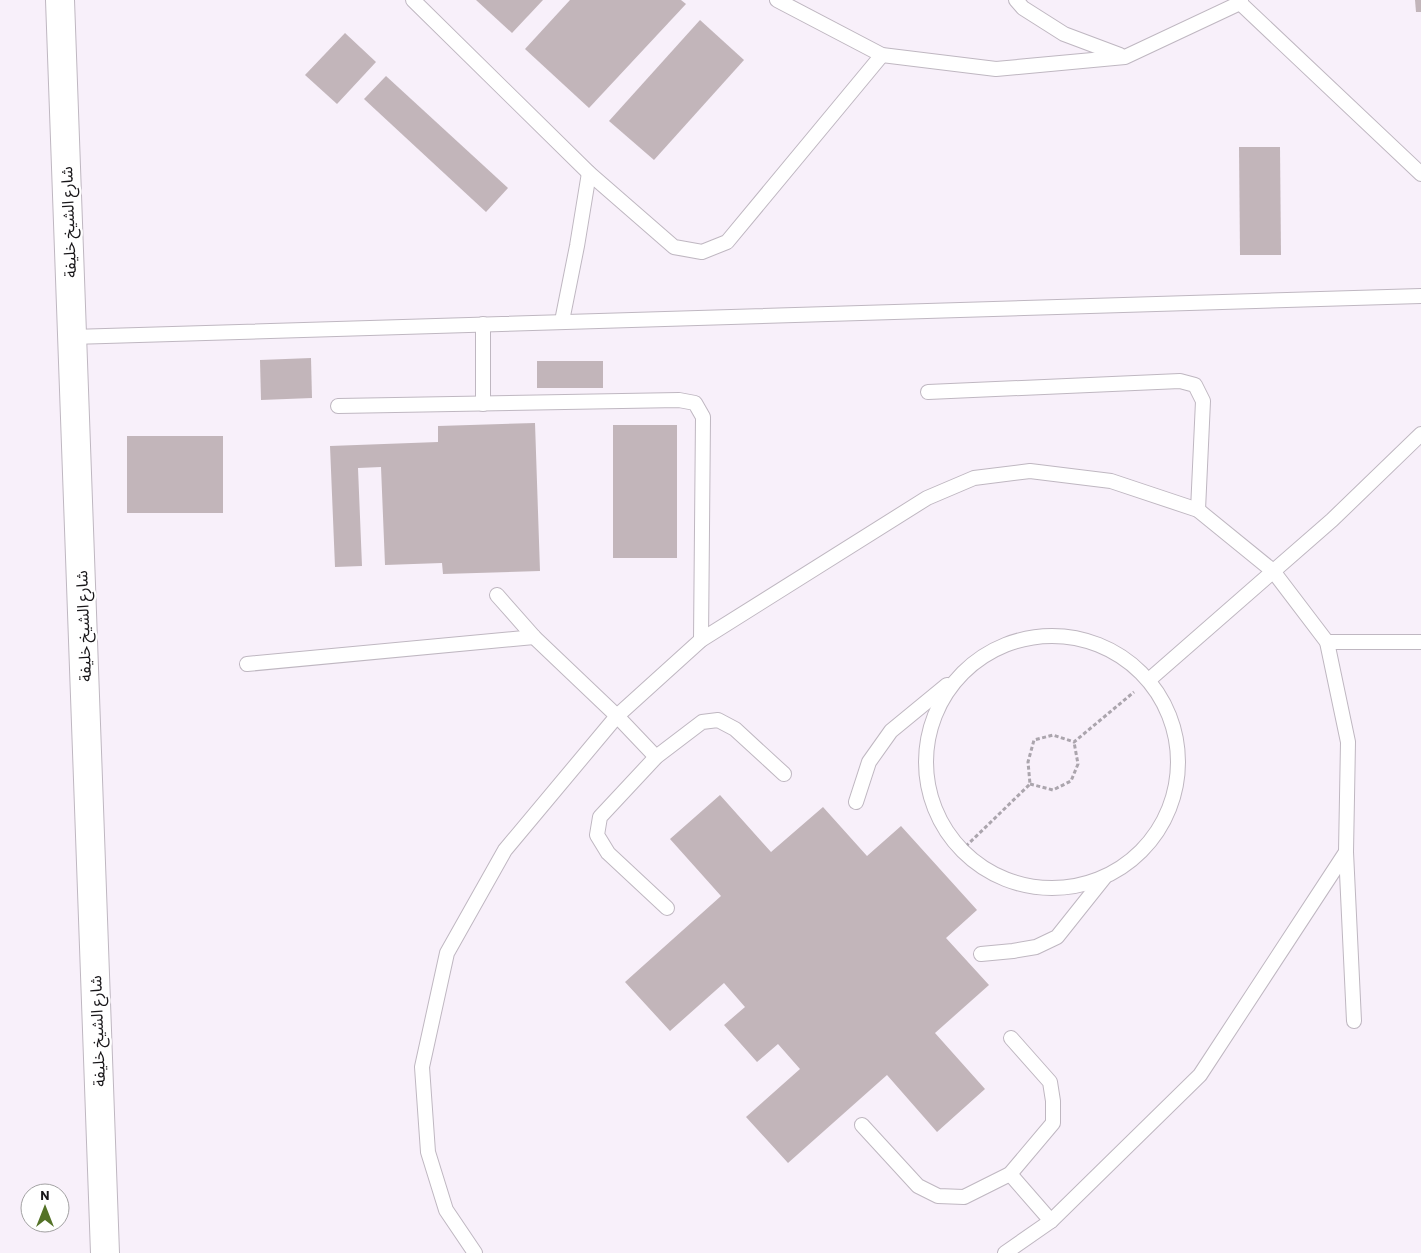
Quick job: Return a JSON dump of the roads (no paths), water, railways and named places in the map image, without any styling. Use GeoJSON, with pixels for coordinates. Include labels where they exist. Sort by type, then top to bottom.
{"type":"FeatureCollection","features":[{"type":"Feature","properties":{"kind":"street","name":"شارع الشيخ خليفة"},"geometry":{"type":"LineString","coordinates":[[60,0],[106,1253]]}},
{"type":"Feature","properties":{"kind":"lane"},"geometry":{"type":"LineString","coordinates":[[412,0],[589,173],[674,247],[702,252],[727,242],[882,55]]}},
{"type":"Feature","properties":{"kind":"lane"},"geometry":{"type":"LineString","coordinates":[[777,0],[882,55],[996,69],[1125,57],[1240,2],[1421,174]]}},
{"type":"Feature","properties":{"kind":"lane"},"geometry":{"type":"LineString","coordinates":[[1016,0],[1023,8],[1064,34],[1125,57]]}},
{"type":"Feature","properties":{"kind":"lane"},"geometry":{"type":"LineString","coordinates":[[562,322],[589,173]]}},
{"type":"Feature","properties":{"kind":"lane"},"geometry":{"type":"LineString","coordinates":[[72,336],[1421,296]]}},
{"type":"Feature","properties":{"kind":"lane"},"geometry":{"type":"LineString","coordinates":[[484,324],[484,404]]}},
{"type":"Feature","properties":{"kind":"lane"},"geometry":{"type":"LineString","coordinates":[[928,392],[1180,381],[1195,385],[1203,401],[1198,510]]}},
{"type":"Feature","properties":{"kind":"lane"},"geometry":{"type":"LineString","coordinates":[[338,406],[679,400],[695,404],[703,417],[701,640]]}},
{"type":"Feature","properties":{"kind":"lane"},"geometry":{"type":"LineString","coordinates":[[1150,679],[1332,520],[1421,434]]}},
{"type":"Feature","properties":{"kind":"lane"},"geometry":{"type":"LineString","coordinates":[[475,1253],[446,1210],[428,1152],[422,1067],[447,953],[505,850],[617,716],[701,640],[928,498],[974,478],[1030,471],[1111,481],[1198,510],[1273,571],[1327,642],[1348,742],[1346,852],[1354,1021]]}},
{"type":"Feature","properties":{"kind":"lane"},"geometry":{"type":"LineString","coordinates":[[497,595],[534,637],[617,716],[656,757]]}},
{"type":"Feature","properties":{"kind":"lane"},"geometry":{"type":"LineString","coordinates":[[856,802],[869,762],[891,731],[998,646],[1052,634],[1106,646],[1150,679],[1177,731],[1177,790],[1151,843],[1104,878],[1057,937],[1036,947],[981,954]]}},
{"type":"Feature","properties":{"kind":"lane"},"geometry":{"type":"LineString","coordinates":[[247,664],[534,637]]}},
{"type":"Feature","properties":{"kind":"lane"},"geometry":{"type":"LineString","coordinates":[[1327,642],[1421,642]]}},
{"type":"Feature","properties":{"kind":"lane"},"geometry":{"type":"LineString","coordinates":[[954,680],[931,720],[924,767],[935,812],[961,851],[1003,879],[1054,889],[1104,878]]}},
{"type":"Feature","properties":{"kind":"lane"},"geometry":{"type":"LineString","coordinates":[[667,908],[608,853],[597,835],[600,817],[656,757],[702,722],[718,720],[735,730],[784,774]]}},
{"type":"Feature","properties":{"kind":"lane"},"geometry":{"type":"LineString","coordinates":[[1004,1253],[1051,1221],[1200,1075],[1346,852]]}},
{"type":"Feature","properties":{"kind":"lane"},"geometry":{"type":"LineString","coordinates":[[862,1125],[918,1186],[938,1196],[964,1197],[1010,1174],[1052,1123],[1053,1101],[1050,1082],[1011,1038]]}},
{"type":"Feature","properties":{"kind":"lane"},"geometry":{"type":"LineString","coordinates":[[1010,1174],[1051,1221]]}}]}
